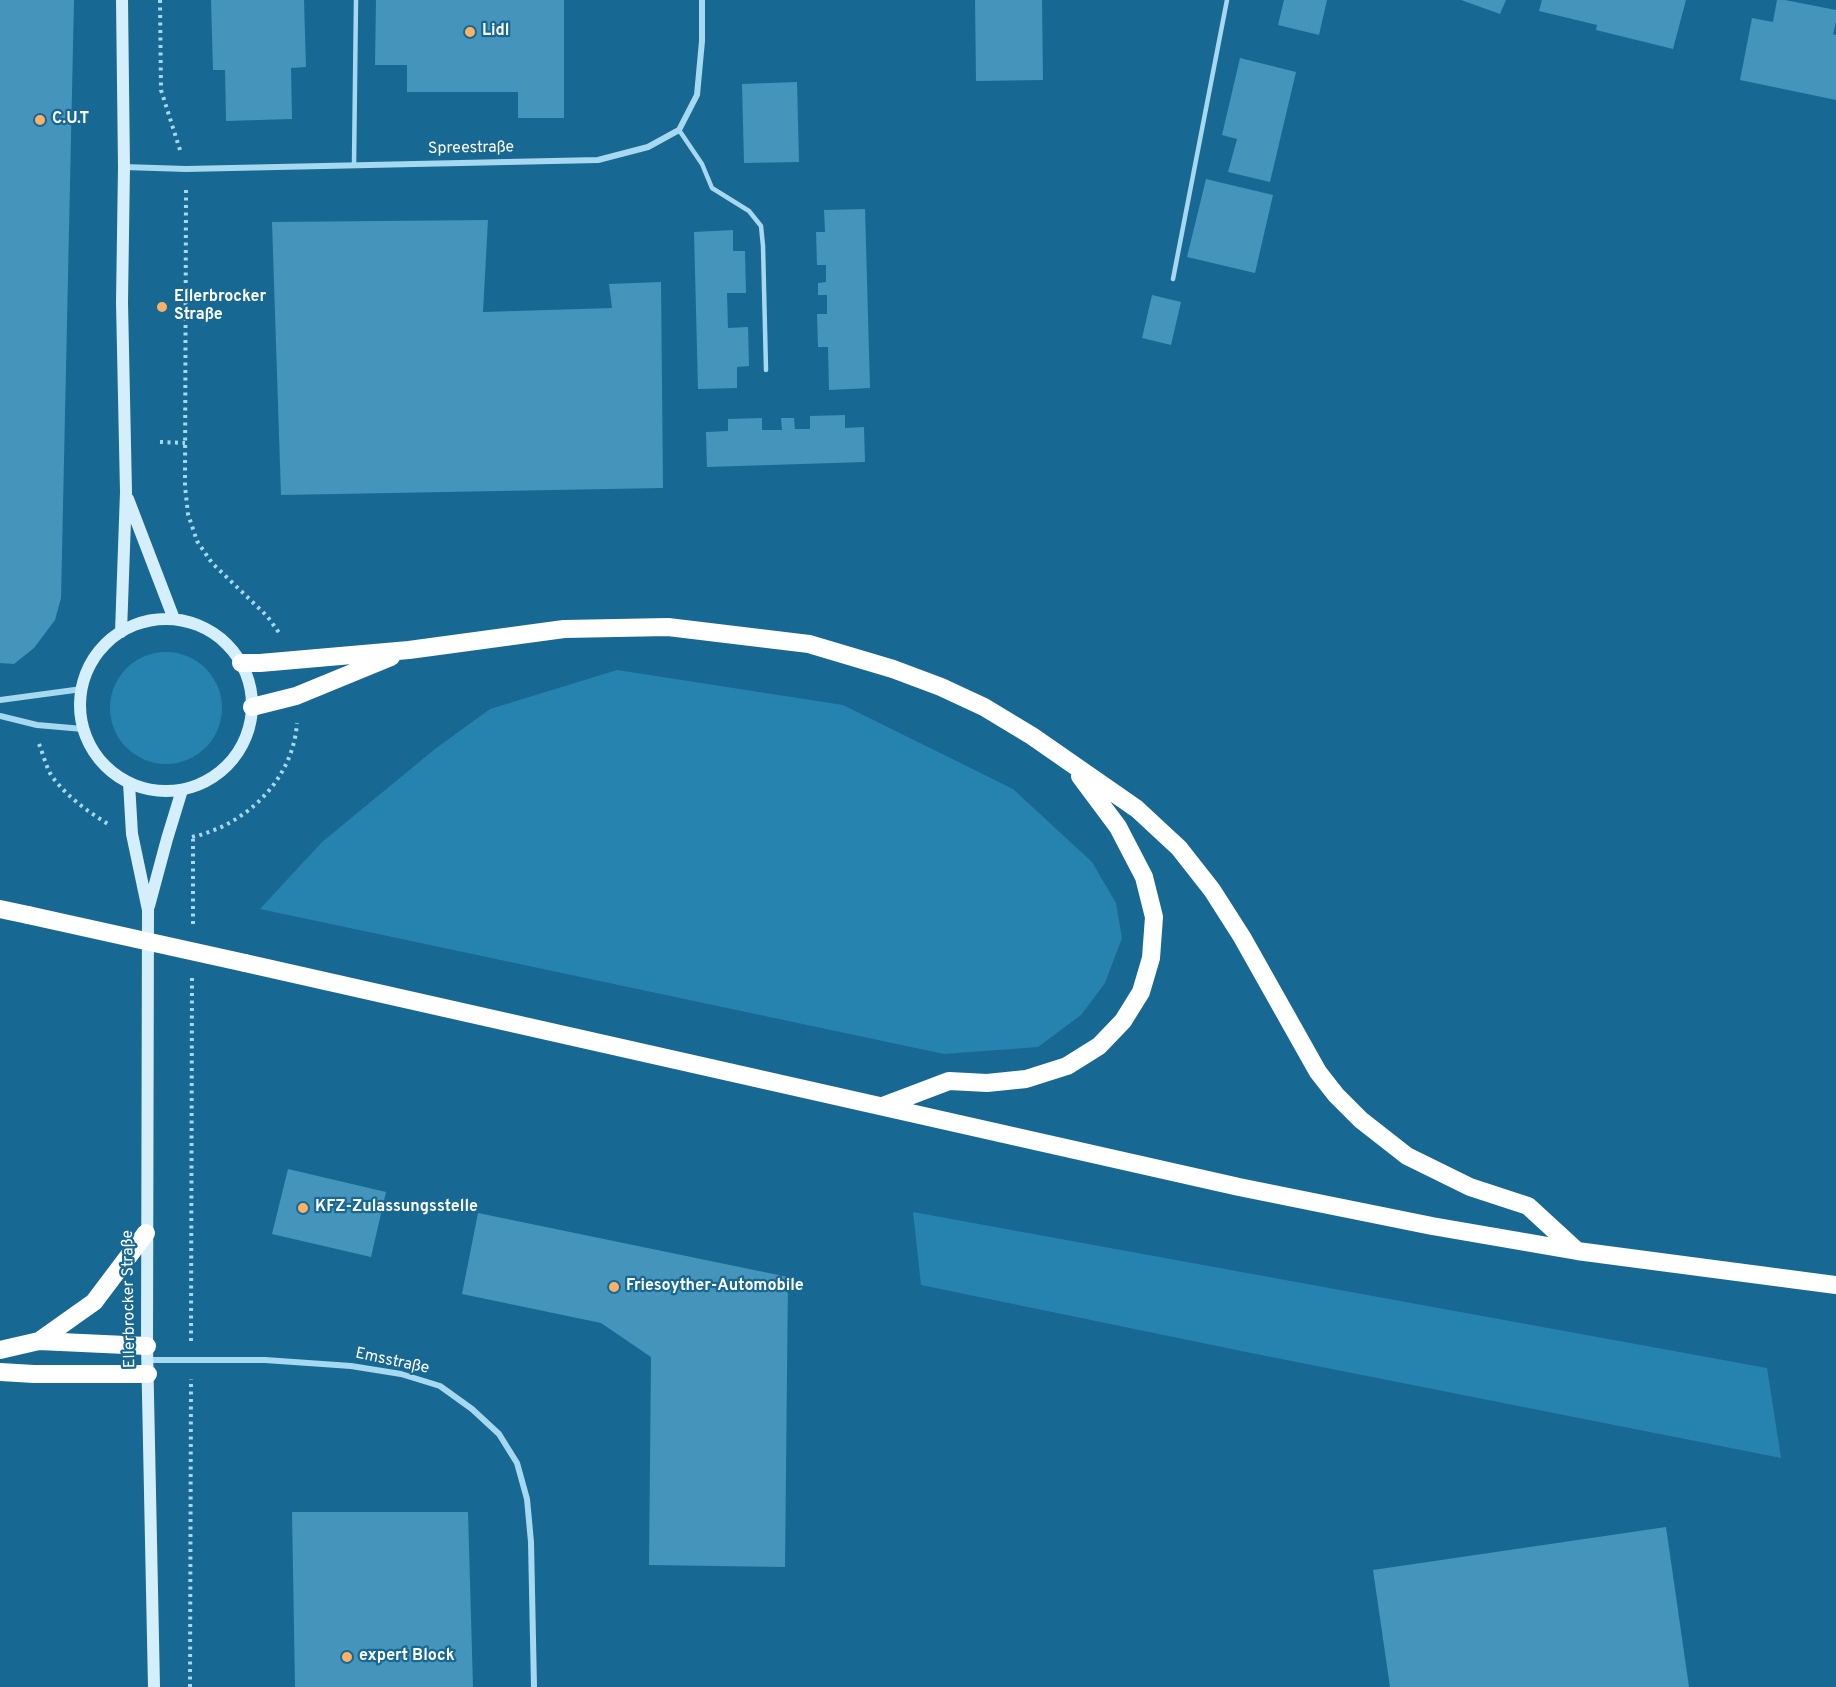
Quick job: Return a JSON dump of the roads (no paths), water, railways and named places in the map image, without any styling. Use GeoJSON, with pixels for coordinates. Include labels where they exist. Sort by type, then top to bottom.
{"type":"FeatureCollection","features":[{"type":"Feature","properties":{"kind":"highway"},"geometry":{"type":"LineString","coordinates":[[241,663],[279,662],[409,650],[564,629],[668,627],[809,644],[893,669],[941,687],[984,707],[1032,736],[1137,809],[1179,848],[1212,890],[1242,937],[1318,1072],[1336,1095],[1361,1120],[1407,1156],[1470,1187],[1528,1206],[1577,1251]]}},
{"type":"Feature","properties":{"kind":"highway"},"geometry":{"type":"LineString","coordinates":[[252,707],[304,693],[409,650]]}},
{"type":"Feature","properties":{"kind":"highway"},"geometry":{"type":"LineString","coordinates":[[883,1106],[949,1081],[987,1083],[1026,1079],[1067,1066],[1099,1046],[1107,1038],[1123,1021],[1141,992],[1151,958],[1154,917],[1144,876],[1118,827],[1070,762]]}},
{"type":"Feature","properties":{"kind":"highway"},"geometry":{"type":"LineString","coordinates":[[0,909],[1239,1187],[1432,1226],[1577,1251],[1836,1285]]}},
{"type":"Feature","properties":{"kind":"highway"},"geometry":{"type":"LineString","coordinates":[[0,1350],[39,1341],[94,1302],[146,1233]]}},
{"type":"Feature","properties":{"kind":"highway"},"geometry":{"type":"LineString","coordinates":[[39,1341],[147,1360]]}},
{"type":"Feature","properties":{"kind":"highway"},"geometry":{"type":"LineString","coordinates":[[0,1372],[34,1374],[147,1360]]}},
{"type":"Feature","properties":{"kind":"main road"},"geometry":{"type":"LineString","coordinates":[[121,632],[126,492],[122,302],[124,167],[122,0]]}},
{"type":"Feature","properties":{"kind":"main road"},"geometry":{"type":"LineString","coordinates":[[126,492],[174,619]]}},
{"type":"Feature","properties":{"kind":"main road"},"geometry":{"type":"LineString","coordinates":[[174,619],[201,626],[224,641],[241,663],[250,684],[252,707],[246,736],[231,761],[210,780],[182,790],[156,791],[129,783],[108,769],[92,749],[83,729],[80,708],[86,673],[100,650],[121,632],[146,621],[174,619]]}},
{"type":"Feature","properties":{"kind":"main road","name":"Ellerbrocker Straße"},"geometry":{"type":"LineString","coordinates":[[129,783],[132,834],[147,910],[147,1360],[154,1687]]}},
{"type":"Feature","properties":{"kind":"main road","name":"Ellerbrocker Straße"},"geometry":{"type":"LineString","coordinates":[[147,910],[182,790]]}},
{"type":"Feature","properties":{"kind":"street"},"geometry":{"type":"LineString","coordinates":[[679,130],[697,94],[702,41],[702,0]]}},
{"type":"Feature","properties":{"kind":"street","name":"Spreestraße"},"geometry":{"type":"LineString","coordinates":[[124,167],[186,169],[598,160],[648,147],[679,130]]}},
{"type":"Feature","properties":{"kind":"street"},"geometry":{"type":"LineString","coordinates":[[0,700],[82,689]]}},
{"type":"Feature","properties":{"kind":"street"},"geometry":{"type":"LineString","coordinates":[[0,716],[37,724],[83,729]]}},
{"type":"Feature","properties":{"kind":"street","name":"Emsstraße"},"geometry":{"type":"LineString","coordinates":[[147,1360],[265,1360],[351,1366],[401,1374],[440,1386],[472,1409],[499,1434],[517,1464],[527,1499],[531,1542],[534,1687]]}},
{"type":"Feature","properties":{"kind":"lane"},"geometry":{"type":"LineString","coordinates":[[354,165],[356,0]]}},
{"type":"Feature","properties":{"kind":"lane"},"geometry":{"type":"LineString","coordinates":[[1173,279],[1227,0]]}},
{"type":"Feature","properties":{"kind":"lane"},"geometry":{"type":"LineString","coordinates":[[679,130],[702,164],[712,188],[749,211],[761,226],[766,370]]}},
{"type":"Feature","properties":{"kind":"place","name":"Lidl"},"geometry":{"type":"Point","coordinates":[470,32]}},
{"type":"Feature","properties":{"kind":"place","name":"C.U.T"},"geometry":{"type":"Point","coordinates":[40,120]}},
{"type":"Feature","properties":{"kind":"place","name":"Ellerbrocker Straße"},"geometry":{"type":"Point","coordinates":[162,307]}},
{"type":"Feature","properties":{"kind":"place","name":"KFZ-Zulassungsstelle"},"geometry":{"type":"Point","coordinates":[303,1208]}},
{"type":"Feature","properties":{"kind":"place","name":"Friesoyther-Automobile"},"geometry":{"type":"Point","coordinates":[614,1287]}},
{"type":"Feature","properties":{"kind":"place","name":"expert Block"},"geometry":{"type":"Point","coordinates":[347,1657]}}]}
